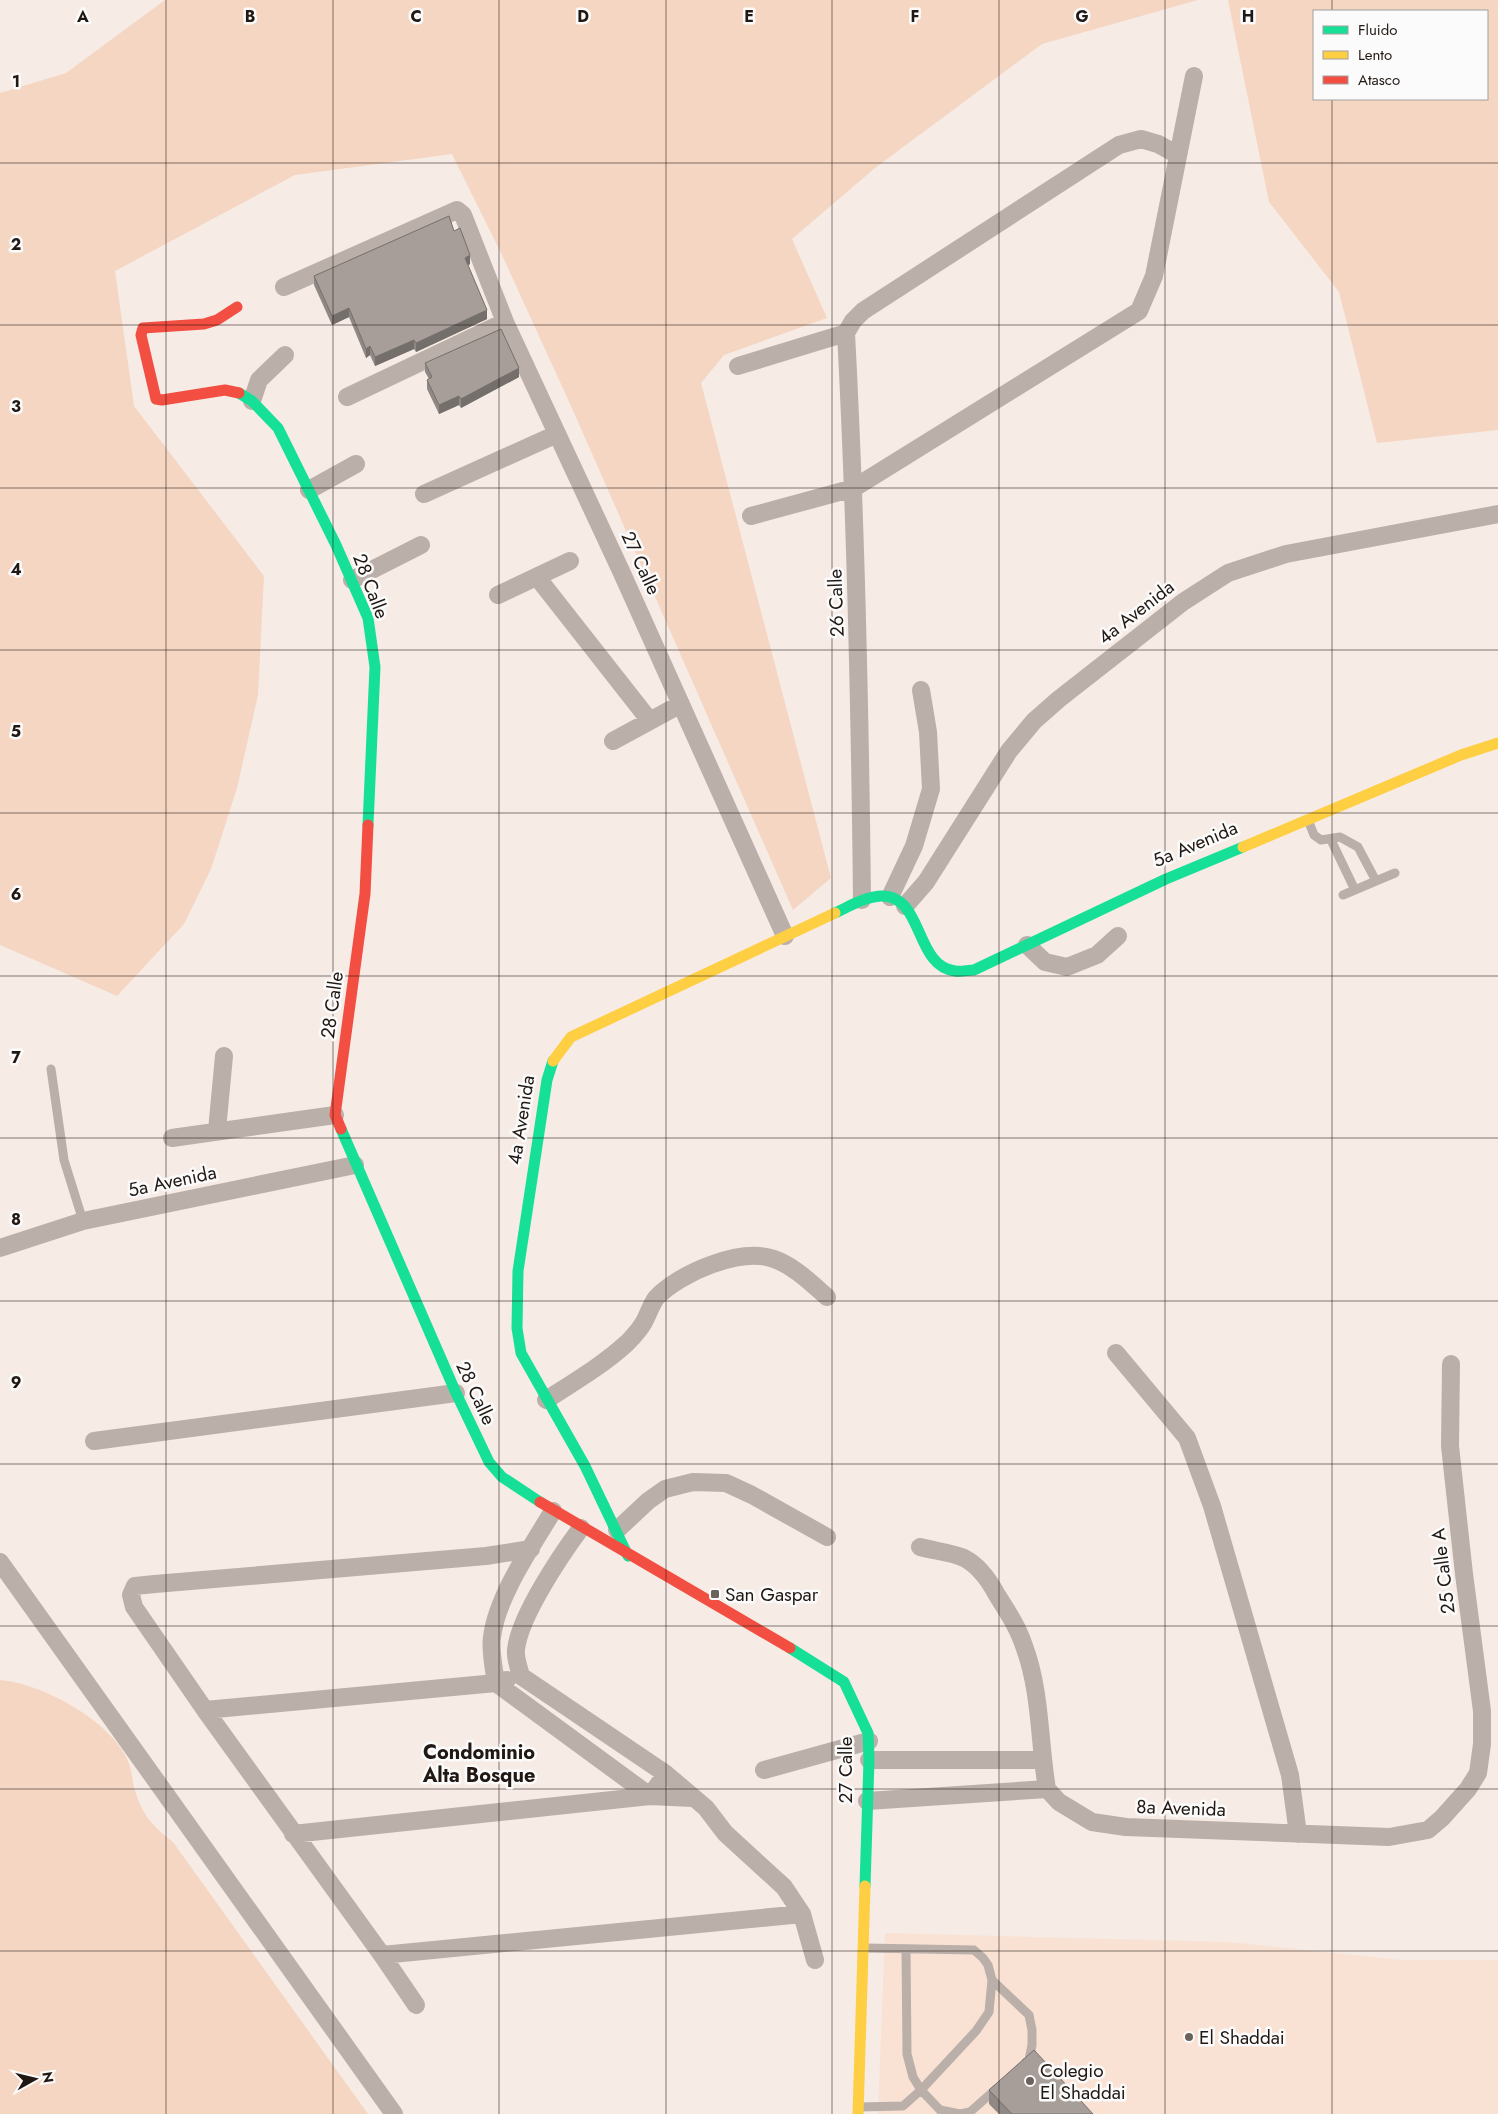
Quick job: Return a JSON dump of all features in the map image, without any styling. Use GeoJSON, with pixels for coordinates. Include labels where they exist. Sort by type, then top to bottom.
{"type":"FeatureCollection","features":[{"type":"Feature","properties":{"kind":"street"},"geometry":{"type":"LineString","coordinates":[[750,516],[854,488],[1138,311],[1154,276],[1194,76]]}},
{"type":"Feature","properties":{"kind":"street"},"geometry":{"type":"LineString","coordinates":[[738,366],[846,334],[853,321],[863,311],[1119,145],[1141,139],[1158,144],[1178,155]]}},
{"type":"Feature","properties":{"kind":"street","name":"27 Calle"},"geometry":{"type":"LineString","coordinates":[[284,287],[457,210],[463,215],[505,322],[786,936]]}},
{"type":"Feature","properties":{"kind":"street"},"geometry":{"type":"LineString","coordinates":[[237,307],[217,320],[204,324],[143,328],[141,335],[156,398],[162,400],[225,390],[245,397],[259,380],[285,355]]}},
{"type":"Feature","properties":{"kind":"street"},"geometry":{"type":"LineString","coordinates":[[346,397],[505,322]]}},
{"type":"Feature","properties":{"kind":"street","name":"26 Calle"},"geometry":{"type":"LineString","coordinates":[[846,334],[854,488],[860,678],[862,900]]}},
{"type":"Feature","properties":{"kind":"street","name":"28 Calle"},"geometry":{"type":"LineString","coordinates":[[245,397],[278,428],[309,490],[368,618],[375,666],[365,894],[336,1115],[355,1165],[489,1462],[502,1477],[580,1528],[628,1556]]}},
{"type":"Feature","properties":{"kind":"street"},"geometry":{"type":"LineString","coordinates":[[424,494],[557,434]]}},
{"type":"Feature","properties":{"kind":"street"},"geometry":{"type":"LineString","coordinates":[[309,490],[356,464]]}},
{"type":"Feature","properties":{"kind":"street","name":"4a Avenida"},"geometry":{"type":"LineString","coordinates":[[905,906],[926,882],[1009,751],[1034,721],[1198,592],[1228,572],[1286,554],[1498,514]]}},
{"type":"Feature","properties":{"kind":"street"},"geometry":{"type":"LineString","coordinates":[[352,580],[421,545]]}},
{"type":"Feature","properties":{"kind":"street"},"geometry":{"type":"LineString","coordinates":[[498,596],[570,561]]}},
{"type":"Feature","properties":{"kind":"street"},"geometry":{"type":"LineString","coordinates":[[537,577],[650,721]]}},
{"type":"Feature","properties":{"kind":"street"},"geometry":{"type":"LineString","coordinates":[[905,906],[890,897],[914,846],[931,789],[928,732],[921,690]]}},
{"type":"Feature","properties":{"kind":"street"},"geometry":{"type":"LineString","coordinates":[[613,742],[681,704]]}},
{"type":"Feature","properties":{"kind":"street","name":"5a Avenida"},"geometry":{"type":"LineString","coordinates":[[905,906],[936,963],[952,971],[961,972],[978,969],[1166,879],[1462,755],[1498,743]]}},
{"type":"Feature","properties":{"kind":"street","name":"4a Avenida"},"geometry":{"type":"LineString","coordinates":[[628,1556],[585,1466],[521,1353],[516,1328],[518,1271],[547,1080],[554,1058],[571,1037],[862,900],[878,896],[890,897]]}},
{"type":"Feature","properties":{"kind":"street"},"geometry":{"type":"LineString","coordinates":[[1027,944],[1045,962],[1067,967],[1097,955],[1118,936]]}},
{"type":"Feature","properties":{"kind":"street"},"geometry":{"type":"LineString","coordinates":[[217,1130],[224,1056]]}},
{"type":"Feature","properties":{"kind":"street"},"geometry":{"type":"LineString","coordinates":[[172,1138],[217,1130],[336,1115]]}},
{"type":"Feature","properties":{"kind":"street","name":"5a Avenida"},"geometry":{"type":"LineString","coordinates":[[0,1248],[83,1221],[355,1165]]}},
{"type":"Feature","properties":{"kind":"street"},"geometry":{"type":"LineString","coordinates":[[546,1400],[602,1363],[628,1342],[642,1325],[656,1299],[681,1279],[707,1266],[742,1255],[773,1258],[802,1275],[826,1297]]}},
{"type":"Feature","properties":{"kind":"street"},"geometry":{"type":"LineString","coordinates":[[1116,1353],[1186,1438],[1190,1446],[1212,1506],[1290,1775],[1298,1834]]}},
{"type":"Feature","properties":{"kind":"street","name":"25 Calle A"},"geometry":{"type":"LineString","coordinates":[[1451,1364],[1450,1446],[1482,1712],[1482,1744],[1478,1773]]}},
{"type":"Feature","properties":{"kind":"street"},"geometry":{"type":"LineString","coordinates":[[94,1441],[456,1392]]}},
{"type":"Feature","properties":{"kind":"street"},"geometry":{"type":"LineString","coordinates":[[617,1530],[665,1489],[693,1482],[726,1483],[752,1495],[827,1537]]}},
{"type":"Feature","properties":{"kind":"street"},"geometry":{"type":"LineString","coordinates":[[553,1511],[515,1575],[503,1600],[492,1638],[496,1683],[650,1796]]}},
{"type":"Feature","properties":{"kind":"street"},"geometry":{"type":"LineString","coordinates":[[580,1528],[550,1574],[518,1636],[515,1652],[521,1676],[666,1774],[706,1808],[731,1839],[784,1887],[802,1914],[815,1960]]}},
{"type":"Feature","properties":{"kind":"street"},"geometry":{"type":"LineString","coordinates":[[867,1801],[1047,1789],[1031,1671],[1024,1646],[1014,1623],[981,1572],[965,1558],[920,1547]]}},
{"type":"Feature","properties":{"kind":"street"},"geometry":{"type":"LineString","coordinates":[[416,2005],[205,1710],[134,1607],[132,1595],[135,1586],[486,1556],[531,1550]]}},
{"type":"Feature","properties":{"kind":"street","name":"27 Calle"},"geometry":{"type":"LineString","coordinates":[[628,1556],[826,1669],[844,1682],[864,1719],[869,1741],[869,1760],[858,2110]]}},
{"type":"Feature","properties":{"kind":"street"},"geometry":{"type":"LineString","coordinates":[[0,1562],[394,2114]]}},
{"type":"Feature","properties":{"kind":"street"},"geometry":{"type":"LineString","coordinates":[[205,1710],[496,1683],[521,1676]]}},
{"type":"Feature","properties":{"kind":"street"},"geometry":{"type":"LineString","coordinates":[[764,1770],[869,1741]]}},
{"type":"Feature","properties":{"kind":"street"},"geometry":{"type":"LineString","coordinates":[[869,1760],[1042,1760]]}},
{"type":"Feature","properties":{"kind":"street","name":"8a Avenida"},"geometry":{"type":"LineString","coordinates":[[1047,1789],[1059,1802],[1092,1822],[1126,1827],[1389,1837],[1428,1830],[1456,1804],[1478,1773]]}},
{"type":"Feature","properties":{"kind":"street"},"geometry":{"type":"LineString","coordinates":[[650,1796],[666,1774]]}},
{"type":"Feature","properties":{"kind":"street"},"geometry":{"type":"LineString","coordinates":[[293,1834],[650,1796],[693,1798]]}},
{"type":"Feature","properties":{"kind":"street"},"geometry":{"type":"LineString","coordinates":[[382,1955],[802,1914]]}},
{"type":"Feature","properties":{"kind":"lane"},"geometry":{"type":"LineString","coordinates":[[1308,820],[1314,835],[1321,840],[1331,840],[1340,837],[1358,847],[1376,881]]}},
{"type":"Feature","properties":{"kind":"lane"},"geometry":{"type":"LineString","coordinates":[[1331,840],[1355,890]]}},
{"type":"Feature","properties":{"kind":"lane"},"geometry":{"type":"LineString","coordinates":[[1344,895],[1395,873]]}},
{"type":"Feature","properties":{"kind":"lane"},"geometry":{"type":"LineString","coordinates":[[51,1069],[64,1160],[83,1221]]}},
{"type":"Feature","properties":{"kind":"lane"},"geometry":{"type":"LineString","coordinates":[[858,2110],[904,2110],[976,2031],[989,2012],[992,1980],[988,1966],[983,1958],[974,1950],[863,1948]]}},
{"type":"Feature","properties":{"kind":"lane"},"geometry":{"type":"LineString","coordinates":[[906,1949],[907,2054],[914,2077],[921,2090],[940,2110],[960,2114],[970,2112],[1002,2084]]}},
{"type":"Feature","properties":{"kind":"lane"},"geometry":{"type":"LineString","coordinates":[[992,1980],[1029,2015],[1032,2045],[1029,2060],[1022,2066]]}},
{"type":"Feature","properties":{"kind":"shaded area"},"geometry":{"type":"Polygon","coordinates":[[[165,0],[1198,0],[1042,44],[875,168],[792,239],[827,318],[724,355],[701,383],[831,878],[793,910],[571,406],[502,255],[452,154],[295,175],[115,271],[134,406],[264,576],[258,695],[237,788],[211,869],[184,924],[117,996],[0,945],[0,93],[66,73],[165,0]]]}},
{"type":"Feature","properties":{"kind":"shaded area"},"geometry":{"type":"Polygon","coordinates":[[[1228,0],[1498,0],[1498,430],[1377,443],[1339,292],[1269,202],[1228,0]]]}},
{"type":"Feature","properties":{"kind":"shaded area"},"geometry":{"type":"Polygon","coordinates":[[[0,1680],[35,1688],[54,1696],[91,1719],[120,1746],[131,1769],[139,1802],[147,1817],[173,1842],[368,2114],[0,2114],[0,1680]]]}},
{"type":"Feature","properties":{"kind":"shaded area","name":"El Shaddai"},"geometry":{"type":"Polygon","coordinates":[[[885,1933],[1228,1942],[1401,1960],[1498,1960],[1498,2114],[878,2114],[885,1933]]]}},
{"type":"Feature","properties":{"kind":"building"},"geometry":{"type":"Polygon","coordinates":[[[449,216],[454,231],[460,228],[470,255],[465,258],[487,310],[416,343],[414,340],[375,357],[370,346],[366,349],[349,308],[332,316],[314,276],[449,216]]]}},
{"type":"Feature","properties":{"kind":"building"},"geometry":{"type":"Polygon","coordinates":[[[501,329],[519,368],[461,399],[459,396],[439,405],[427,380],[432,377],[425,363],[501,329]]]}},
{"type":"Feature","properties":{"kind":"building","name":"Colegio El Shaddai"},"geometry":{"type":"Polygon","coordinates":[[[1034,2050],[1093,2114],[1012,2114],[989,2090],[1034,2050]]]}},
{"type":"Feature","properties":{"kind":"traffic: fast"},"geometry":{"type":"LineString","coordinates":[[239,393],[252,401],[278,428],[336,545],[368,618],[375,667],[368,825]]}},
{"type":"Feature","properties":{"kind":"traffic: fast"},"geometry":{"type":"LineString","coordinates":[[835,913],[869,898],[881,896],[895,899],[905,907],[932,957],[942,966],[955,971],[974,970],[1166,879],[1243,847]]}},
{"type":"Feature","properties":{"kind":"traffic: fast"},"geometry":{"type":"LineString","coordinates":[[553,1061],[547,1080],[518,1271],[517,1328],[521,1353],[585,1466],[628,1556]]}},
{"type":"Feature","properties":{"kind":"traffic: fast"},"geometry":{"type":"LineString","coordinates":[[341,1129],[456,1393],[489,1462],[502,1477],[540,1502]]}},
{"type":"Feature","properties":{"kind":"traffic: fast"},"geometry":{"type":"LineString","coordinates":[[790,1648],[844,1682],[868,1733],[869,1760],[865,1886]]}},
{"type":"Feature","properties":{"kind":"traffic: slow"},"geometry":{"type":"LineString","coordinates":[[1243,847],[1461,755],[1498,743]]}},
{"type":"Feature","properties":{"kind":"traffic: slow"},"geometry":{"type":"LineString","coordinates":[[553,1061],[571,1037],[835,913]]}},
{"type":"Feature","properties":{"kind":"traffic: slow"},"geometry":{"type":"LineString","coordinates":[[858,2114],[865,1886]]}},
{"type":"Feature","properties":{"kind":"traffic: jam"},"geometry":{"type":"LineString","coordinates":[[237,307],[217,320],[204,324],[143,328],[141,335],[156,399],[162,400],[225,390],[239,393]]}},
{"type":"Feature","properties":{"kind":"traffic: jam"},"geometry":{"type":"LineString","coordinates":[[341,1129],[335,1115],[365,894],[368,825]]}},
{"type":"Feature","properties":{"kind":"traffic: jam"},"geometry":{"type":"LineString","coordinates":[[540,1502],[790,1648]]}},
{"type":"Feature","properties":{"kind":"place","name":"San Gaspar"},"geometry":{"type":"Point","coordinates":[715,1594]}},
{"type":"Feature","properties":{"kind":"place","name":"El Shaddai"},"geometry":{"type":"Point","coordinates":[1189,2037]}},
{"type":"Feature","properties":{"kind":"place","name":"Colegio El Shaddai"},"geometry":{"type":"Point","coordinates":[1030,2081]}},
{"type":"Feature","properties":{"kind":"district","name":"Condominio Alta Bosque"},"geometry":{"type":"Point","coordinates":[479,1764]}}]}
